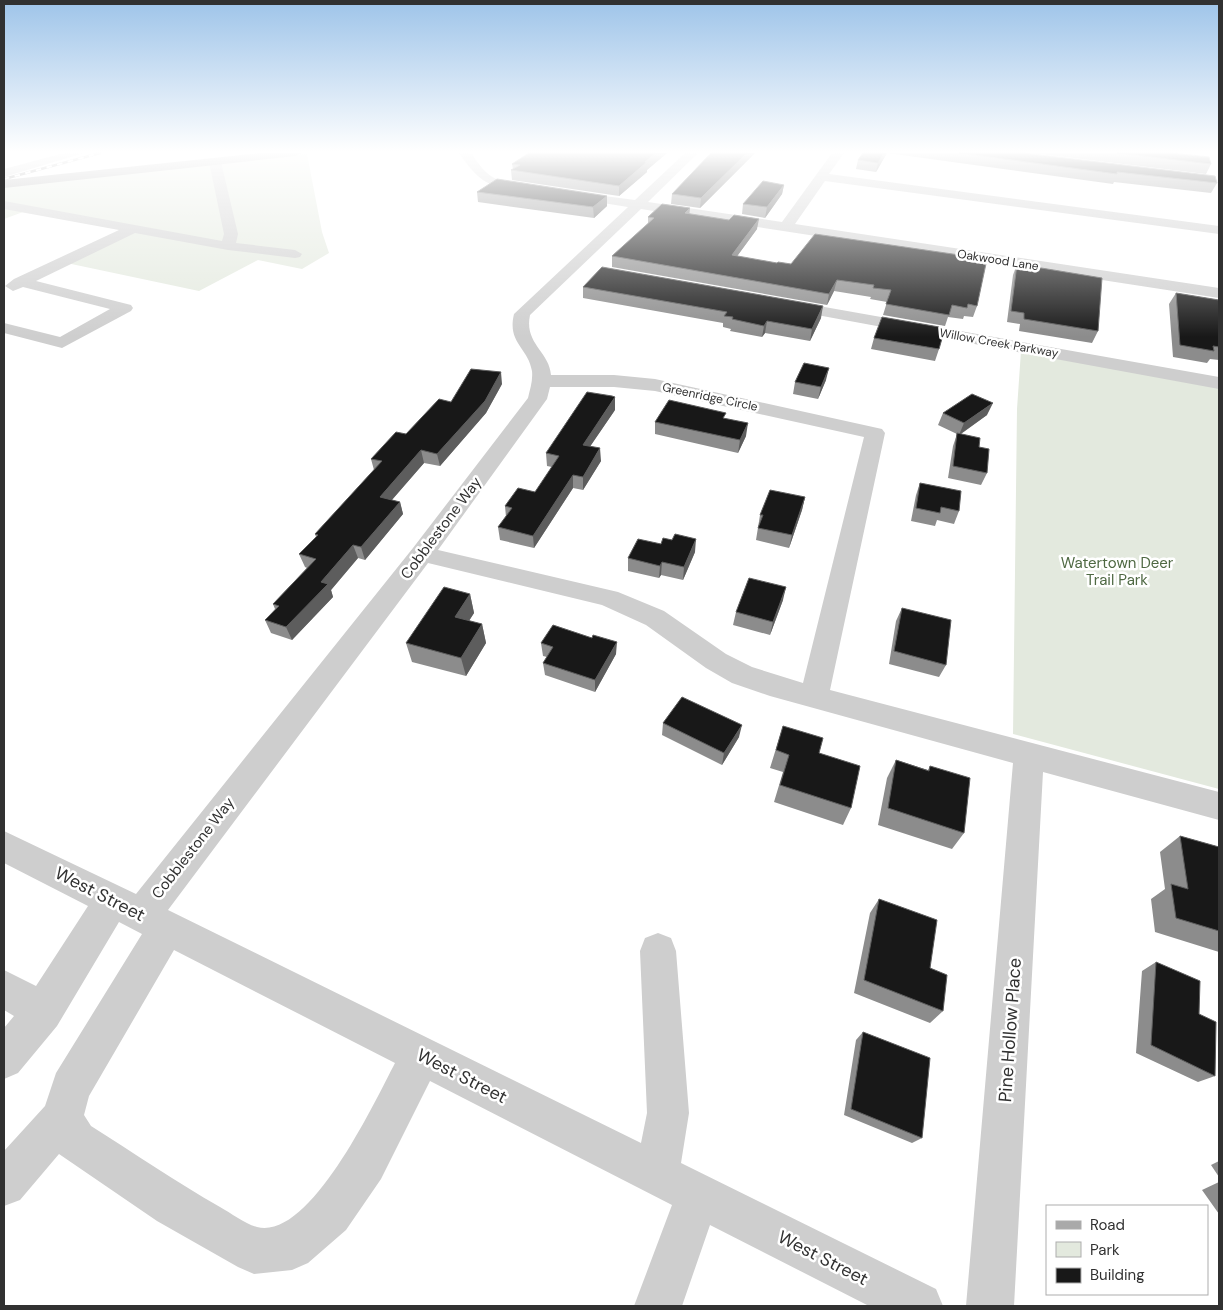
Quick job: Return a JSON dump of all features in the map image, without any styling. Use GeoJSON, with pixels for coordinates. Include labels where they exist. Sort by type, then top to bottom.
{"type":"FeatureCollection","features":[{"type":"Feature","properties":{"kind":"street"},"geometry":{"type":"LineString","coordinates":[[50,214],[228,246],[294,254]]}},
{"type":"Feature","properties":{"kind":"street"},"geometry":{"type":"LineString","coordinates":[[227,214],[232,234],[228,246]]}},
{"type":"Feature","properties":{"kind":"street"},"geometry":{"type":"LineString","coordinates":[[543,381],[542,368],[536,355],[522,339],[518,330],[519,322],[528,306],[581,268],[629,214]]}},
{"type":"Feature","properties":{"kind":"street","name":"Oakwood Lane"},"geometry":{"type":"LineString","coordinates":[[699,214],[1219,293]]}},
{"type":"Feature","properties":{"kind":"street"},"geometry":{"type":"LineString","coordinates":[[786,227],[795,214]]}},
{"type":"Feature","properties":{"kind":"street"},"geometry":{"type":"LineString","coordinates":[[1100,214],[1219,230]]}},
{"type":"Feature","properties":{"kind":"street"},"geometry":{"type":"LineString","coordinates":[[4,290],[131,230]]}},
{"type":"Feature","properties":{"kind":"street"},"geometry":{"type":"LineString","coordinates":[[4,328],[62,343],[125,308],[20,282]]}},
{"type":"Feature","properties":{"kind":"street","name":"Willow Creek Parkway"},"geometry":{"type":"LineString","coordinates":[[768,302],[1219,383]]}},
{"type":"Feature","properties":{"kind":"street","name":"Greenridge Circle"},"geometry":{"type":"LineString","coordinates":[[543,381],[614,381],[655,385],[875,433],[814,696]]}},
{"type":"Feature","properties":{"kind":"street","name":"Cobblestone Way"},"geometry":{"type":"LineString","coordinates":[[141,914],[422,554],[532,407],[541,390],[543,381]]}},
{"type":"Feature","properties":{"kind":"street"},"geometry":{"type":"LineString","coordinates":[[422,554],[608,598],[655,618],[716,661],[770,685],[1219,806]]}},
{"type":"Feature","properties":{"kind":"street","name":"Pine Hollow Place"},"geometry":{"type":"LineString","coordinates":[[990,1306],[1029,754]]}},
{"type":"Feature","properties":{"kind":"street","name":"West Street"},"geometry":{"type":"LineString","coordinates":[[4,846],[657,1174],[905,1303]]}},
{"type":"Feature","properties":{"kind":"street"},"geometry":{"type":"LineString","coordinates":[[4,1059],[43,1012],[141,914]]}},
{"type":"Feature","properties":{"kind":"street"},"geometry":{"type":"LineString","coordinates":[[4,1184],[62,1118],[71,1088],[141,914]]}},
{"type":"Feature","properties":{"kind":"street"},"geometry":{"type":"LineString","coordinates":[[657,1174],[668,1113],[658,951]]}},
{"type":"Feature","properties":{"kind":"street"},"geometry":{"type":"LineString","coordinates":[[4,989],[43,1012]]}},
{"type":"Feature","properties":{"kind":"street"},"geometry":{"type":"LineString","coordinates":[[62,1118],[76,1141],[173,1205],[254,1251],[292,1247],[330,1214],[366,1164],[421,1056]]}},
{"type":"Feature","properties":{"kind":"street"},"geometry":{"type":"LineString","coordinates":[[658,1306],[698,1195]]}},
{"type":"Feature","properties":{"kind":"green space"},"geometry":{"type":"Polygon","coordinates":[[[4,214],[17,214],[4,219],[4,214]]]}},
{"type":"Feature","properties":{"kind":"green space"},"geometry":{"type":"Polygon","coordinates":[[[35,214],[319,214],[329,253],[302,269],[258,260],[199,291],[62,262],[128,231],[35,214]]]}},
{"type":"Feature","properties":{"kind":"green space","name":"Watertown Deer Trail Park"},"geometry":{"type":"Polygon","coordinates":[[[1021,351],[1219,387],[1219,789],[1013,734],[1017,409],[1021,351]]]}},
{"type":"Feature","properties":{"kind":"building"},"geometry":{"type":"Polygon","coordinates":[[[651,214],[692,214],[729,220],[734,215],[759,219],[732,255],[777,263],[791,264],[815,234],[987,259],[977,306],[968,304],[967,308],[952,305],[949,315],[886,304],[891,290],[873,288],[874,285],[837,280],[829,294],[612,256],[654,218],[648,217],[651,214]]]}},
{"type":"Feature","properties":{"kind":"building"},"geometry":{"type":"Polygon","coordinates":[[[1017,264],[1102,278],[1098,331],[1024,319],[1024,313],[1011,311],[1017,264]]]}},
{"type":"Feature","properties":{"kind":"building"},"geometry":{"type":"Polygon","coordinates":[[[602,267],[823,306],[812,329],[767,321],[764,326],[724,316],[727,312],[583,287],[602,267]]]}},
{"type":"Feature","properties":{"kind":"building"},"geometry":{"type":"Polygon","coordinates":[[[1176,293],[1219,300],[1219,347],[1213,346],[1214,351],[1180,345],[1176,293]]]}},
{"type":"Feature","properties":{"kind":"building"},"geometry":{"type":"Polygon","coordinates":[[[882,317],[945,328],[939,349],[874,338],[882,317]]]}},
{"type":"Feature","properties":{"kind":"building"},"geometry":{"type":"Polygon","coordinates":[[[804,363],[829,368],[821,387],[795,382],[804,363]]]}},
{"type":"Feature","properties":{"kind":"building"},"geometry":{"type":"Polygon","coordinates":[[[471,369],[501,372],[485,401],[437,454],[421,450],[380,497],[400,502],[361,547],[353,545],[321,582],[328,584],[286,627],[265,620],[279,606],[273,604],[316,559],[299,554],[318,535],[315,534],[382,461],[371,459],[396,432],[406,434],[439,399],[451,402],[471,369]]]}},
{"type":"Feature","properties":{"kind":"building"},"geometry":{"type":"Polygon","coordinates":[[[587,392],[615,397],[583,445],[600,448],[583,477],[573,475],[533,536],[498,527],[512,508],[505,506],[518,488],[535,492],[559,456],[546,453],[587,392]]]}},
{"type":"Feature","properties":{"kind":"building"},"geometry":{"type":"Polygon","coordinates":[[[972,394],[993,403],[964,423],[943,413],[972,394]]]}},
{"type":"Feature","properties":{"kind":"building"},"geometry":{"type":"Polygon","coordinates":[[[669,400],[726,413],[723,418],[748,423],[740,440],[655,422],[669,400]]]}},
{"type":"Feature","properties":{"kind":"building"},"geometry":{"type":"Polygon","coordinates":[[[957,433],[980,438],[979,447],[989,449],[987,473],[953,466],[957,433]]]}},
{"type":"Feature","properties":{"kind":"building"},"geometry":{"type":"Polygon","coordinates":[[[920,483],[961,491],[959,511],[941,507],[940,513],[916,508],[920,483]]]}},
{"type":"Feature","properties":{"kind":"building"},"geometry":{"type":"Polygon","coordinates":[[[770,490],[805,497],[792,535],[758,528],[763,515],[760,515],[770,490]]]}},
{"type":"Feature","properties":{"kind":"building"},"geometry":{"type":"Polygon","coordinates":[[[675,534],[696,539],[684,567],[662,562],[660,566],[628,558],[638,539],[661,544],[663,538],[672,540],[675,534]]]}},
{"type":"Feature","properties":{"kind":"building"},"geometry":{"type":"Polygon","coordinates":[[[749,578],[786,587],[773,622],[736,612],[749,578]]]}},
{"type":"Feature","properties":{"kind":"building"},"geometry":{"type":"Polygon","coordinates":[[[444,587],[470,594],[455,617],[482,624],[461,658],[406,643],[444,587]]]}},
{"type":"Feature","properties":{"kind":"building"},"geometry":{"type":"Polygon","coordinates":[[[902,608],[951,620],[946,665],[894,651],[902,608]]]}},
{"type":"Feature","properties":{"kind":"building"},"geometry":{"type":"Polygon","coordinates":[[[553,625],[592,638],[593,635],[617,642],[595,680],[543,663],[553,647],[541,643],[553,625]]]}},
{"type":"Feature","properties":{"kind":"building"},"geometry":{"type":"Polygon","coordinates":[[[682,697],[742,725],[724,753],[663,723],[682,697]]]}},
{"type":"Feature","properties":{"kind":"building"},"geometry":{"type":"Polygon","coordinates":[[[783,726],[823,738],[819,753],[860,766],[851,808],[780,785],[789,755],[776,750],[783,726]]]}},
{"type":"Feature","properties":{"kind":"building"},"geometry":{"type":"Polygon","coordinates":[[[896,760],[929,771],[930,766],[970,778],[964,833],[888,808],[896,760]]]}},
{"type":"Feature","properties":{"kind":"building"},"geometry":{"type":"Polygon","coordinates":[[[1180,836],[1219,847],[1219,931],[1176,918],[1171,884],[1188,889],[1180,836]]]}},
{"type":"Feature","properties":{"kind":"building"},"geometry":{"type":"Polygon","coordinates":[[[879,899],[937,920],[930,968],[947,975],[943,1011],[864,980],[879,899]]]}},
{"type":"Feature","properties":{"kind":"building"},"geometry":{"type":"Polygon","coordinates":[[[1156,962],[1200,981],[1199,1014],[1216,1022],[1215,1076],[1151,1045],[1156,962]]]}},
{"type":"Feature","properties":{"kind":"building"},"geometry":{"type":"Polygon","coordinates":[[[863,1032],[930,1058],[922,1138],[851,1109],[863,1032]]]}}]}
